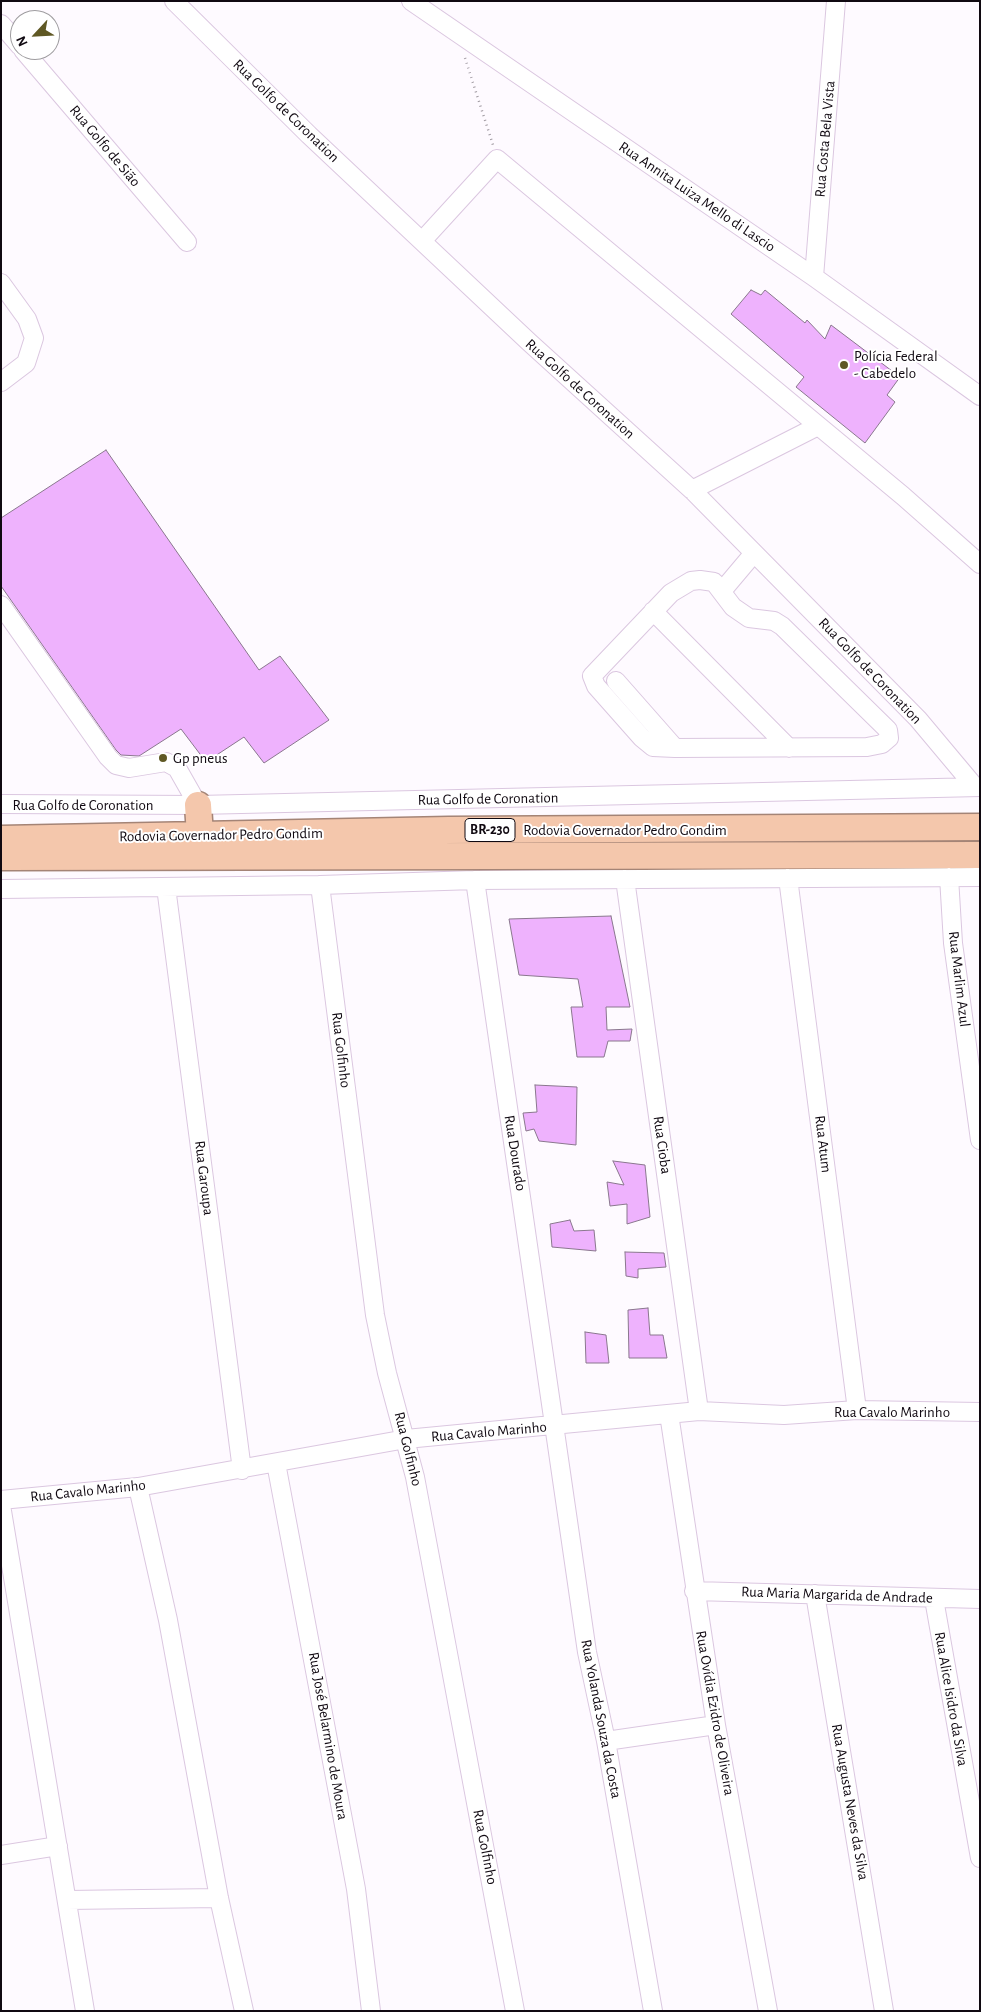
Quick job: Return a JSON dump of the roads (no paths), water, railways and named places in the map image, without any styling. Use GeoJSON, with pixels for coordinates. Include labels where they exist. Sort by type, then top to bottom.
{"type":"FeatureCollection","features":[{"type":"Feature","properties":{"kind":"highway"},"geometry":{"type":"LineString","coordinates":[[198,805],[200,835]]}},
{"type":"Feature","properties":{"kind":"highway","name":"Rodovia Governador Pedro Gondim"},"geometry":{"type":"LineString","coordinates":[[1,839],[449,830],[980,827]]}},
{"type":"Feature","properties":{"kind":"highway","name":"Rodovia Governador Pedro Gondim"},"geometry":{"type":"LineString","coordinates":[[1,857],[980,855]]}},
{"type":"Feature","properties":{"kind":"street","name":"Rua Golfo de Coronation"},"geometry":{"type":"LineString","coordinates":[[174,1],[309,135],[529,342],[692,490],[918,719],[978,787]]}},
{"type":"Feature","properties":{"kind":"street","name":"Rua Annita Luiza Mello di Lascio"},"geometry":{"type":"LineString","coordinates":[[411,1],[814,277],[980,396]]}},
{"type":"Feature","properties":{"kind":"street","name":"Rua Costa Bela Vista"},"geometry":{"type":"LineString","coordinates":[[814,277],[836,1]]}},
{"type":"Feature","properties":{"kind":"street"},"geometry":{"type":"LineString","coordinates":[[1,24],[10,34]]}},
{"type":"Feature","properties":{"kind":"street","name":"Rua Golfo de Sião"},"geometry":{"type":"LineString","coordinates":[[32,60],[187,242]]}},
{"type":"Feature","properties":{"kind":"street"},"geometry":{"type":"LineString","coordinates":[[422,241],[497,159],[903,496],[980,564]]}},
{"type":"Feature","properties":{"kind":"street"},"geometry":{"type":"LineString","coordinates":[[1,283],[32,329],[34,338],[26,363],[1,382]]}},
{"type":"Feature","properties":{"kind":"street"},"geometry":{"type":"LineString","coordinates":[[692,490],[818,426]]}},
{"type":"Feature","properties":{"kind":"street"},"geometry":{"type":"LineString","coordinates":[[722,590],[754,553]]}},
{"type":"Feature","properties":{"kind":"street"},"geometry":{"type":"LineString","coordinates":[[700,580],[714,582],[722,590],[733,607],[749,618],[774,621],[782,626],[888,730],[889,738],[882,744],[867,747],[675,748],[653,746],[642,738],[596,686],[592,676],[671,593],[691,582],[700,580]]}},
{"type":"Feature","properties":{"kind":"street"},"geometry":{"type":"LineString","coordinates":[[1,605],[108,758],[116,765],[129,768],[166,762],[177,768],[198,805]]}},
{"type":"Feature","properties":{"kind":"street"},"geometry":{"type":"LineString","coordinates":[[653,611],[789,748]]}},
{"type":"Feature","properties":{"kind":"street"},"geometry":{"type":"LineString","coordinates":[[616,680],[675,748]]}},
{"type":"Feature","properties":{"kind":"street","name":"Rua Golfo de Coronation"},"geometry":{"type":"LineString","coordinates":[[1,804],[198,805],[978,787]]}},
{"type":"Feature","properties":{"kind":"street","name":"Rua Marlim Azul"},"geometry":{"type":"LineString","coordinates":[[948,877],[953,944],[980,1140]]}},
{"type":"Feature","properties":{"kind":"street"},"geometry":{"type":"LineString","coordinates":[[1,889],[320,885],[475,880],[980,877]]}},
{"type":"Feature","properties":{"kind":"street","name":"Rua Atum"},"geometry":{"type":"LineString","coordinates":[[788,878],[858,1410]]}},
{"type":"Feature","properties":{"kind":"street","name":"Rua Cioba"},"geometry":{"type":"LineString","coordinates":[[625,879],[699,1411]]}},
{"type":"Feature","properties":{"kind":"street","name":"Rua Dourado"},"geometry":{"type":"LineString","coordinates":[[475,880],[554,1427]]}},
{"type":"Feature","properties":{"kind":"street","name":"Rua Golfinho"},"geometry":{"type":"LineString","coordinates":[[320,885],[375,1315],[387,1373],[415,1477],[515,2011]]}},
{"type":"Feature","properties":{"kind":"street","name":"Rua Garoupa"},"geometry":{"type":"LineString","coordinates":[[166,887],[242,1470]]}},
{"type":"Feature","properties":{"kind":"street","name":"Rua Cavalo Marinho"},"geometry":{"type":"LineString","coordinates":[[1,1500],[138,1487],[242,1470],[406,1439],[554,1427],[699,1411],[784,1415],[858,1410],[980,1412]]}},
{"type":"Feature","properties":{"kind":"street","name":"Rua Ovídia Ezidro de Oliveira"},"geometry":{"type":"LineString","coordinates":[[669,1414],[694,1591],[716,1725],[768,2011]]}},
{"type":"Feature","properties":{"kind":"street","name":"Rua Yolanda Souza da Costa"},"geometry":{"type":"LineString","coordinates":[[554,1427],[587,1652],[606,1741],[653,2011]]}},
{"type":"Feature","properties":{"kind":"street","name":"Rua José Belarmino de Moura"},"geometry":{"type":"LineString","coordinates":[[276,1463],[356,1889],[371,2011]]}},
{"type":"Feature","properties":{"kind":"street"},"geometry":{"type":"LineString","coordinates":[[138,1487],[168,1620],[219,1898],[244,2011]]}},
{"type":"Feature","properties":{"kind":"street"},"geometry":{"type":"LineString","coordinates":[[1,1504],[85,2011]]}},
{"type":"Feature","properties":{"kind":"street","name":"Rua Maria Margarida de Andrade"},"geometry":{"type":"LineString","coordinates":[[694,1591],[980,1599]]}},
{"type":"Feature","properties":{"kind":"street","name":"Rua Augusta Neves da Silva"},"geometry":{"type":"LineString","coordinates":[[815,1594],[884,2011]]}},
{"type":"Feature","properties":{"kind":"street","name":"Rua Alice Isidro da Silva"},"geometry":{"type":"LineString","coordinates":[[934,1599],[980,1858]]}},
{"type":"Feature","properties":{"kind":"street"},"geometry":{"type":"LineString","coordinates":[[606,1741],[716,1725]]}},
{"type":"Feature","properties":{"kind":"street"},"geometry":{"type":"LineString","coordinates":[[1,1855],[58,1846]]}},
{"type":"Feature","properties":{"kind":"street"},"geometry":{"type":"LineString","coordinates":[[67,1900],[219,1898]]}},
{"type":"Feature","properties":{"kind":"place","name":"Polícia Federal - Cabedelo"},"geometry":{"type":"Point","coordinates":[844,365]}},
{"type":"Feature","properties":{"kind":"place","name":"Gp pneus"},"geometry":{"type":"Point","coordinates":[163,758]}}]}
